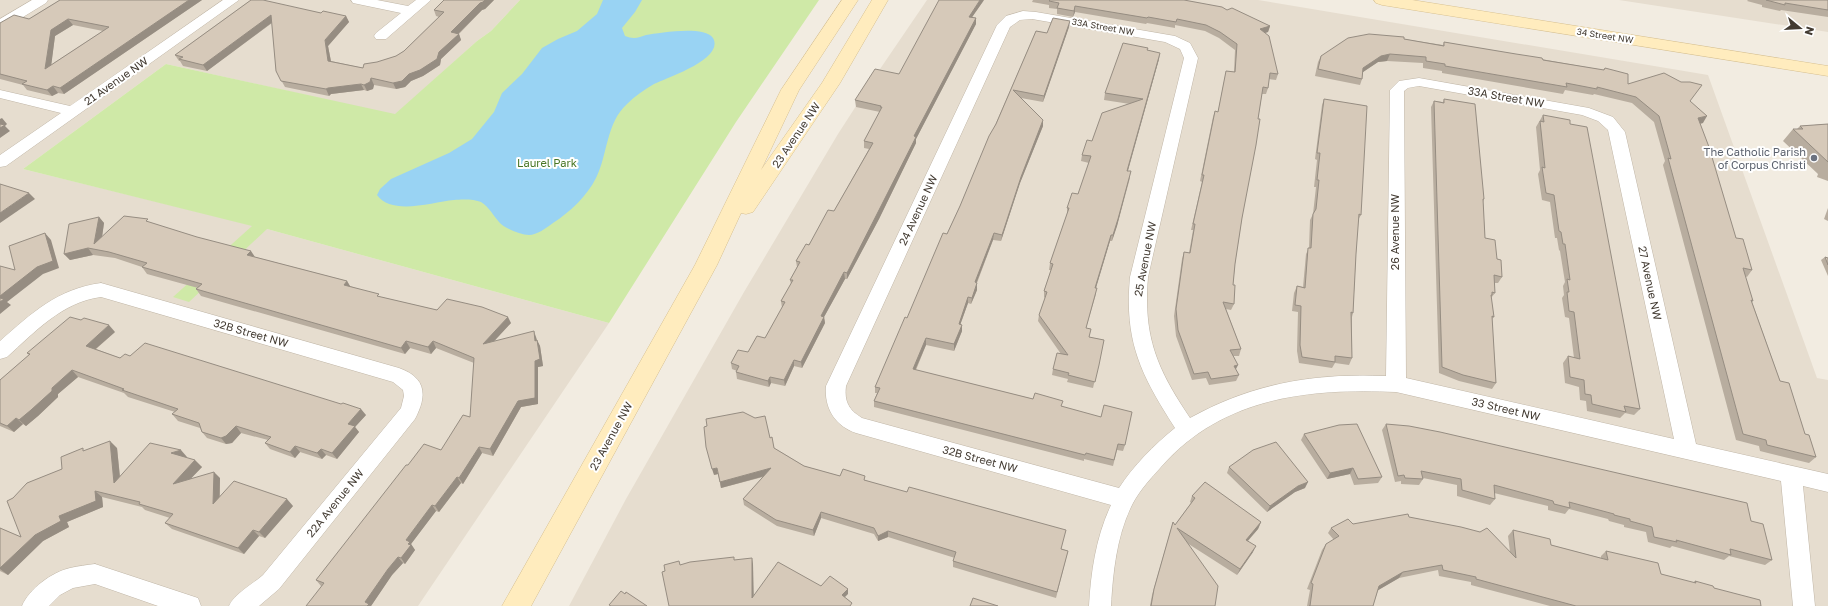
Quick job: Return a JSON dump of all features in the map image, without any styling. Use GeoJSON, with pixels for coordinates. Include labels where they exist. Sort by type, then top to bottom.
{"type":"FeatureCollection","features":[{"type":"Feature","properties":{"kind":"main road","name":"23 Avenue NW"},"geometry":{"type":"LineString","coordinates":[[516,606],[706,265],[790,90],[850,0]]}},
{"type":"Feature","properties":{"kind":"main road","name":"23 Avenue NW"},"geometry":{"type":"LineString","coordinates":[[706,265],[832,83],[880,0]]}},
{"type":"Feature","properties":{"kind":"main road","name":"34 Street NW"},"geometry":{"type":"LineString","coordinates":[[1382,0],[1828,71]]}},
{"type":"Feature","properties":{"kind":"main road","name":"34 Street NW"},"geometry":{"type":"LineString","coordinates":[[1470,0],[1828,56]]}},
{"type":"Feature","properties":{"kind":"street"},"geometry":{"type":"LineString","coordinates":[[0,25],[41,0]]}},
{"type":"Feature","properties":{"kind":"street","name":"21 Avenue NW"},"geometry":{"type":"LineString","coordinates":[[0,162],[232,0]]}},
{"type":"Feature","properties":{"kind":"street"},"geometry":{"type":"LineString","coordinates":[[358,0],[411,11]]}},
{"type":"Feature","properties":{"kind":"street"},"geometry":{"type":"LineString","coordinates":[[381,36],[424,0]]}},
{"type":"Feature","properties":{"kind":"street","name":"33A Street NW"},"geometry":{"type":"LineString","coordinates":[[1018,16],[1036,16],[1166,38],[1175,40],[1186,46]]}},
{"type":"Feature","properties":{"kind":"street","name":"24 Avenue NW"},"geometry":{"type":"LineString","coordinates":[[840,412],[834,396],[836,386],[1004,25],[1011,18],[1018,16]]}},
{"type":"Feature","properties":{"kind":"street","name":"25 Avenue NW"},"geometry":{"type":"LineString","coordinates":[[1186,46],[1191,58],[1139,277],[1137,317],[1146,358],[1169,402],[1187,429]]}},
{"type":"Feature","properties":{"kind":"street","name":"33A Street NW"},"geometry":{"type":"LineString","coordinates":[[1404,84],[1428,83],[1584,111],[1606,120]]}},
{"type":"Feature","properties":{"kind":"street","name":"26 Avenue NW"},"geometry":{"type":"LineString","coordinates":[[1396,384],[1395,95],[1396,90],[1404,84]]}},
{"type":"Feature","properties":{"kind":"street"},"geometry":{"type":"LineString","coordinates":[[0,94],[73,110]]}},
{"type":"Feature","properties":{"kind":"street","name":"27 Avenue NW"},"geometry":{"type":"LineString","coordinates":[[1606,120],[1615,128],[1617,132],[1687,450]]}},
{"type":"Feature","properties":{"kind":"street","name":"32B Street NW"},"geometry":{"type":"LineString","coordinates":[[0,352],[60,303],[81,292],[92,290],[107,291],[399,376],[408,381],[414,391]]}},
{"type":"Feature","properties":{"kind":"street","name":"33 Street NW"},"geometry":{"type":"LineString","coordinates":[[1187,429],[1204,418],[1240,402],[1287,389],[1337,382],[1396,384],[1828,483]]}},
{"type":"Feature","properties":{"kind":"street","name":"22A Avenue NW"},"geometry":{"type":"LineString","coordinates":[[241,606],[258,594],[270,582],[408,413],[414,401],[414,391]]}},
{"type":"Feature","properties":{"kind":"street","name":"32B Street NW"},"geometry":{"type":"LineString","coordinates":[[840,412],[856,425],[1124,498]]}},
{"type":"Feature","properties":{"kind":"street"},"geometry":{"type":"LineString","coordinates":[[1100,606],[1102,575],[1117,516],[1124,498],[1151,462],[1187,429]]}},
{"type":"Feature","properties":{"kind":"street"},"geometry":{"type":"LineString","coordinates":[[1791,474],[1804,606]]}},
{"type":"Feature","properties":{"kind":"street"},"geometry":{"type":"LineString","coordinates":[[33,606],[52,588],[69,578],[95,574],[190,606]]}},
{"type":"Feature","properties":{"kind":"shaded area"},"geometry":{"type":"Polygon","coordinates":[[[0,0],[520,0],[491,31],[477,41],[395,115],[166,64],[23,169],[267,229],[609,323],[418,606],[0,606],[0,0]]]}},
{"type":"Feature","properties":{"kind":"shaded area"},"geometry":{"type":"Polygon","coordinates":[[[927,0],[1258,0],[1708,75],[1817,378],[1828,380],[1828,606],[569,606],[626,499],[744,292],[838,134],[927,0]]]}},
{"type":"Feature","properties":{"kind":"shaded area"},"geometry":{"type":"Polygon","coordinates":[[[1619,0],[1828,0],[1828,32],[1619,0]]]}},
{"type":"Feature","properties":{"kind":"green space","name":"Laurel Park"},"geometry":{"type":"Polygon","coordinates":[[[520,0],[819,0],[736,122],[609,323],[267,229],[189,302],[173,297],[252,226],[23,169],[166,64],[395,114],[477,41],[491,31],[520,0]]]}},
{"type":"Feature","properties":{"kind":"water"},"geometry":{"type":"Polygon","coordinates":[[[603,0],[642,0],[635,12],[622,28],[625,36],[634,38],[681,31],[701,32],[708,34],[713,38],[714,46],[711,53],[703,60],[692,67],[650,86],[633,98],[620,112],[611,129],[596,178],[588,191],[572,209],[535,234],[525,235],[505,227],[486,206],[478,201],[457,200],[424,205],[402,206],[392,205],[377,195],[380,189],[391,179],[449,153],[472,139],[494,112],[502,93],[522,74],[542,48],[577,31],[597,14],[603,0]]]}},
{"type":"Feature","properties":{"kind":"building"},"geometry":{"type":"Polygon","coordinates":[[[60,0],[189,0],[60,88],[53,86],[47,90],[22,84],[27,81],[0,74],[0,23],[14,15],[29,19],[60,0]],[[68,19],[51,30],[45,69],[109,27],[68,19]]]}},
{"type":"Feature","properties":{"kind":"building"},"geometry":{"type":"Polygon","coordinates":[[[251,0],[263,0],[321,13],[323,11],[346,16],[325,40],[328,61],[363,68],[364,64],[377,62],[396,56],[404,51],[444,12],[434,10],[444,0],[485,0],[480,3],[451,32],[459,34],[439,52],[437,59],[420,70],[409,74],[402,81],[393,83],[371,78],[370,82],[364,85],[361,84],[326,89],[281,81],[276,71],[271,15],[203,65],[179,59],[183,57],[175,55],[251,0]]]}},
{"type":"Feature","properties":{"kind":"building"},"geometry":{"type":"Polygon","coordinates":[[[939,0],[980,0],[969,17],[976,18],[914,136],[916,137],[847,273],[844,272],[821,316],[824,317],[801,362],[794,360],[784,380],[770,377],[768,381],[736,372],[739,366],[731,363],[738,350],[748,352],[757,336],[765,338],[785,302],[781,301],[793,280],[790,280],[800,262],[796,261],[806,244],[809,245],[828,210],[834,211],[873,143],[864,141],[882,107],[855,100],[875,69],[899,74],[939,0]]]}},
{"type":"Feature","properties":{"kind":"building"},"geometry":{"type":"Polygon","coordinates":[[[1184,0],[1222,7],[1227,10],[1232,8],[1270,26],[1260,29],[1269,36],[1278,74],[1270,73],[1268,88],[1263,87],[1256,145],[1235,264],[1233,285],[1235,285],[1234,304],[1223,302],[1241,349],[1230,350],[1238,365],[1234,366],[1239,375],[1211,379],[1208,372],[1194,374],[1178,330],[1176,309],[1184,252],[1190,253],[1195,224],[1193,224],[1204,175],[1202,175],[1215,111],[1218,112],[1226,71],[1235,72],[1237,44],[1220,32],[1206,25],[1177,19],[1176,22],[1075,6],[1074,11],[1057,8],[1059,3],[1049,1],[1184,0]]]}},
{"type":"Feature","properties":{"kind":"building"},"geometry":{"type":"Polygon","coordinates":[[[1766,0],[1828,0],[1828,10],[1785,3],[1785,5],[1766,0]]]}},
{"type":"Feature","properties":{"kind":"building"},"geometry":{"type":"Polygon","coordinates":[[[1053,18],[1070,21],[1044,96],[1013,90],[1043,120],[1021,177],[1002,235],[994,233],[975,282],[977,283],[972,298],[968,297],[959,324],[962,325],[954,344],[926,338],[913,369],[1033,399],[1035,393],[1063,401],[1061,406],[1101,417],[1104,405],[1132,412],[1125,445],[1118,444],[1114,460],[1086,453],[1085,455],[874,401],[880,388],[875,387],[905,317],[907,318],[943,233],[947,234],[960,206],[989,136],[996,124],[1036,31],[1047,33],[1053,18]]]}},
{"type":"Feature","properties":{"kind":"building"},"geometry":{"type":"Polygon","coordinates":[[[1369,34],[1404,37],[1404,39],[1444,46],[1444,42],[1604,70],[1605,68],[1628,74],[1628,84],[1664,73],[1681,82],[1690,82],[1702,85],[1690,101],[1707,116],[1698,118],[1709,147],[1736,238],[1743,239],[1752,270],[1743,268],[1753,301],[1751,300],[1780,381],[1789,383],[1805,434],[1809,435],[1816,457],[1767,445],[1766,440],[1743,434],[1668,158],[1671,159],[1659,116],[1636,97],[1597,87],[1597,89],[1566,83],[1567,87],[1445,66],[1445,64],[1426,61],[1426,57],[1390,54],[1381,56],[1363,68],[1362,79],[1318,69],[1321,56],[1348,38],[1369,34]]]}},
{"type":"Feature","properties":{"kind":"building"},"geometry":{"type":"Polygon","coordinates":[[[1123,43],[1148,48],[1147,50],[1160,53],[1127,171],[1131,171],[1118,219],[1113,235],[1111,235],[1095,288],[1097,288],[1086,328],[1091,329],[1089,337],[1104,340],[1095,382],[1068,375],[1069,373],[1053,369],[1057,353],[1068,355],[1039,315],[1047,292],[1044,291],[1053,264],[1050,263],[1069,208],[1067,208],[1072,193],[1078,194],[1091,156],[1082,155],[1087,140],[1092,141],[1102,113],[1143,99],[1105,93],[1123,43]]]}},
{"type":"Feature","properties":{"kind":"building"},"geometry":{"type":"Polygon","coordinates":[[[1324,99],[1367,106],[1361,215],[1359,214],[1353,313],[1351,312],[1352,358],[1335,356],[1335,362],[1302,357],[1300,345],[1301,306],[1295,305],[1297,286],[1305,288],[1308,248],[1311,248],[1313,214],[1316,209],[1319,180],[1317,180],[1320,153],[1317,153],[1324,99]]]}},
{"type":"Feature","properties":{"kind":"building"},"geometry":{"type":"Polygon","coordinates":[[[1444,99],[1475,104],[1484,199],[1485,238],[1495,240],[1497,259],[1501,260],[1502,277],[1494,275],[1495,293],[1492,292],[1491,295],[1494,317],[1492,316],[1496,383],[1463,375],[1442,367],[1434,101],[1444,103],[1444,99]]]}},
{"type":"Feature","properties":{"kind":"building"},"geometry":{"type":"Polygon","coordinates":[[[1543,115],[1570,120],[1570,124],[1587,127],[1640,409],[1624,406],[1626,412],[1592,404],[1591,395],[1585,394],[1584,380],[1570,377],[1568,356],[1580,359],[1574,312],[1569,311],[1567,279],[1570,280],[1565,244],[1563,244],[1561,232],[1559,231],[1554,195],[1546,193],[1542,167],[1545,168],[1540,121],[1544,122],[1543,115]]]}},
{"type":"Feature","properties":{"kind":"building"},"geometry":{"type":"Polygon","coordinates":[[[1828,124],[1828,162],[1793,129],[1803,129],[1800,126],[1828,124]]]}},
{"type":"Feature","properties":{"kind":"building"},"geometry":{"type":"Polygon","coordinates":[[[0,184],[29,193],[0,213],[0,184]]]}},
{"type":"Feature","properties":{"kind":"building"},"geometry":{"type":"Polygon","coordinates":[[[124,216],[148,219],[146,221],[197,237],[251,251],[247,255],[347,281],[344,285],[379,294],[377,296],[437,310],[447,299],[482,307],[508,317],[483,344],[534,331],[540,359],[535,361],[535,398],[518,401],[490,449],[479,447],[459,478],[457,477],[435,506],[432,505],[406,540],[410,542],[408,544],[411,545],[401,558],[398,557],[388,569],[365,602],[369,604],[367,606],[306,606],[324,583],[316,580],[424,444],[441,450],[463,415],[470,417],[474,358],[433,341],[428,347],[406,341],[401,348],[196,289],[202,284],[142,267],[147,263],[109,252],[88,248],[64,254],[69,224],[99,217],[94,244],[124,216]]]}},
{"type":"Feature","properties":{"kind":"building"},"geometry":{"type":"Polygon","coordinates":[[[45,233],[53,261],[37,267],[0,296],[0,266],[15,270],[9,246],[45,233]]]}},
{"type":"Feature","properties":{"kind":"building"},"geometry":{"type":"Polygon","coordinates":[[[1825,257],[1828,258],[1828,265],[1825,257]]]}},
{"type":"Feature","properties":{"kind":"building"},"geometry":{"type":"Polygon","coordinates":[[[70,317],[81,320],[84,318],[109,325],[86,346],[120,358],[125,354],[130,356],[145,343],[361,409],[348,424],[355,426],[332,453],[321,449],[317,453],[295,446],[290,452],[265,443],[271,437],[236,426],[226,436],[221,438],[202,432],[199,423],[172,414],[178,409],[122,390],[124,389],[72,370],[52,388],[52,391],[19,420],[16,418],[7,426],[0,423],[0,380],[30,354],[27,353],[70,317]]]}},
{"type":"Feature","properties":{"kind":"building"},"geometry":{"type":"Polygon","coordinates":[[[743,412],[755,418],[765,416],[774,448],[804,466],[840,476],[843,469],[865,476],[864,480],[907,492],[909,487],[1066,530],[1061,549],[1068,551],[1057,592],[953,561],[956,552],[888,531],[878,536],[874,528],[821,512],[813,530],[776,520],[743,499],[771,468],[720,482],[717,468],[712,469],[706,447],[704,427],[707,426],[706,419],[743,412]]]}},
{"type":"Feature","properties":{"kind":"building"},"geometry":{"type":"Polygon","coordinates":[[[1357,424],[1382,477],[1358,479],[1353,468],[1330,473],[1304,434],[1339,425],[1357,424]]]}},
{"type":"Feature","properties":{"kind":"building"},"geometry":{"type":"Polygon","coordinates":[[[1386,424],[1409,426],[1440,432],[1747,503],[1751,521],[1763,524],[1772,560],[1730,549],[1731,555],[1676,540],[1677,542],[1654,537],[1652,527],[1630,521],[1630,519],[1569,502],[1570,508],[1554,504],[1553,501],[1494,485],[1495,499],[1462,490],[1461,479],[1421,471],[1423,479],[1405,478],[1404,475],[1398,476],[1386,424]]]}},
{"type":"Feature","properties":{"kind":"building"},"geometry":{"type":"Polygon","coordinates":[[[110,441],[114,483],[150,443],[181,450],[171,453],[195,460],[173,484],[214,472],[213,504],[234,481],[287,499],[259,532],[253,530],[238,548],[165,523],[173,514],[139,504],[140,502],[95,491],[96,501],[59,516],[61,521],[35,535],[0,568],[0,528],[21,537],[7,501],[13,498],[27,483],[62,469],[61,457],[83,448],[83,451],[110,441]]]}},
{"type":"Feature","properties":{"kind":"building"},"geometry":{"type":"Polygon","coordinates":[[[1276,442],[1308,482],[1298,486],[1270,506],[1229,467],[1253,450],[1276,442]]]}},
{"type":"Feature","properties":{"kind":"building"},"geometry":{"type":"Polygon","coordinates":[[[1205,482],[1261,522],[1246,540],[1256,546],[1240,569],[1177,528],[1218,586],[1215,606],[1151,606],[1154,589],[1173,522],[1175,525],[1195,498],[1192,496],[1205,482]]]}},
{"type":"Feature","properties":{"kind":"building"},"geometry":{"type":"Polygon","coordinates":[[[1408,514],[1409,517],[1480,532],[1487,528],[1516,558],[1513,530],[1550,539],[1551,545],[1608,560],[1606,551],[1658,563],[1661,574],[1696,583],[1695,581],[1713,586],[1714,588],[1760,600],[1761,606],[1576,606],[1476,579],[1476,577],[1443,570],[1442,565],[1403,572],[1379,586],[1373,606],[1310,606],[1313,584],[1311,583],[1326,544],[1339,536],[1331,528],[1348,519],[1353,524],[1408,514]]]}},
{"type":"Feature","properties":{"kind":"building"},"geometry":{"type":"Polygon","coordinates":[[[734,557],[734,560],[752,558],[752,598],[778,562],[821,586],[830,576],[848,589],[842,595],[852,603],[850,606],[669,606],[662,572],[665,571],[664,565],[679,561],[680,565],[690,562],[734,557]]]}},
{"type":"Feature","properties":{"kind":"building"},"geometry":{"type":"Polygon","coordinates":[[[621,591],[625,594],[626,592],[647,606],[609,605],[621,591]]]}},
{"type":"Feature","properties":{"kind":"building"},"geometry":{"type":"Polygon","coordinates":[[[973,598],[998,606],[970,606],[973,598]]]}},
{"type":"Feature","properties":{"kind":"place","name":"The Catholic Parish of Corpus Christi"},"geometry":{"type":"Point","coordinates":[1814,158]}}]}
